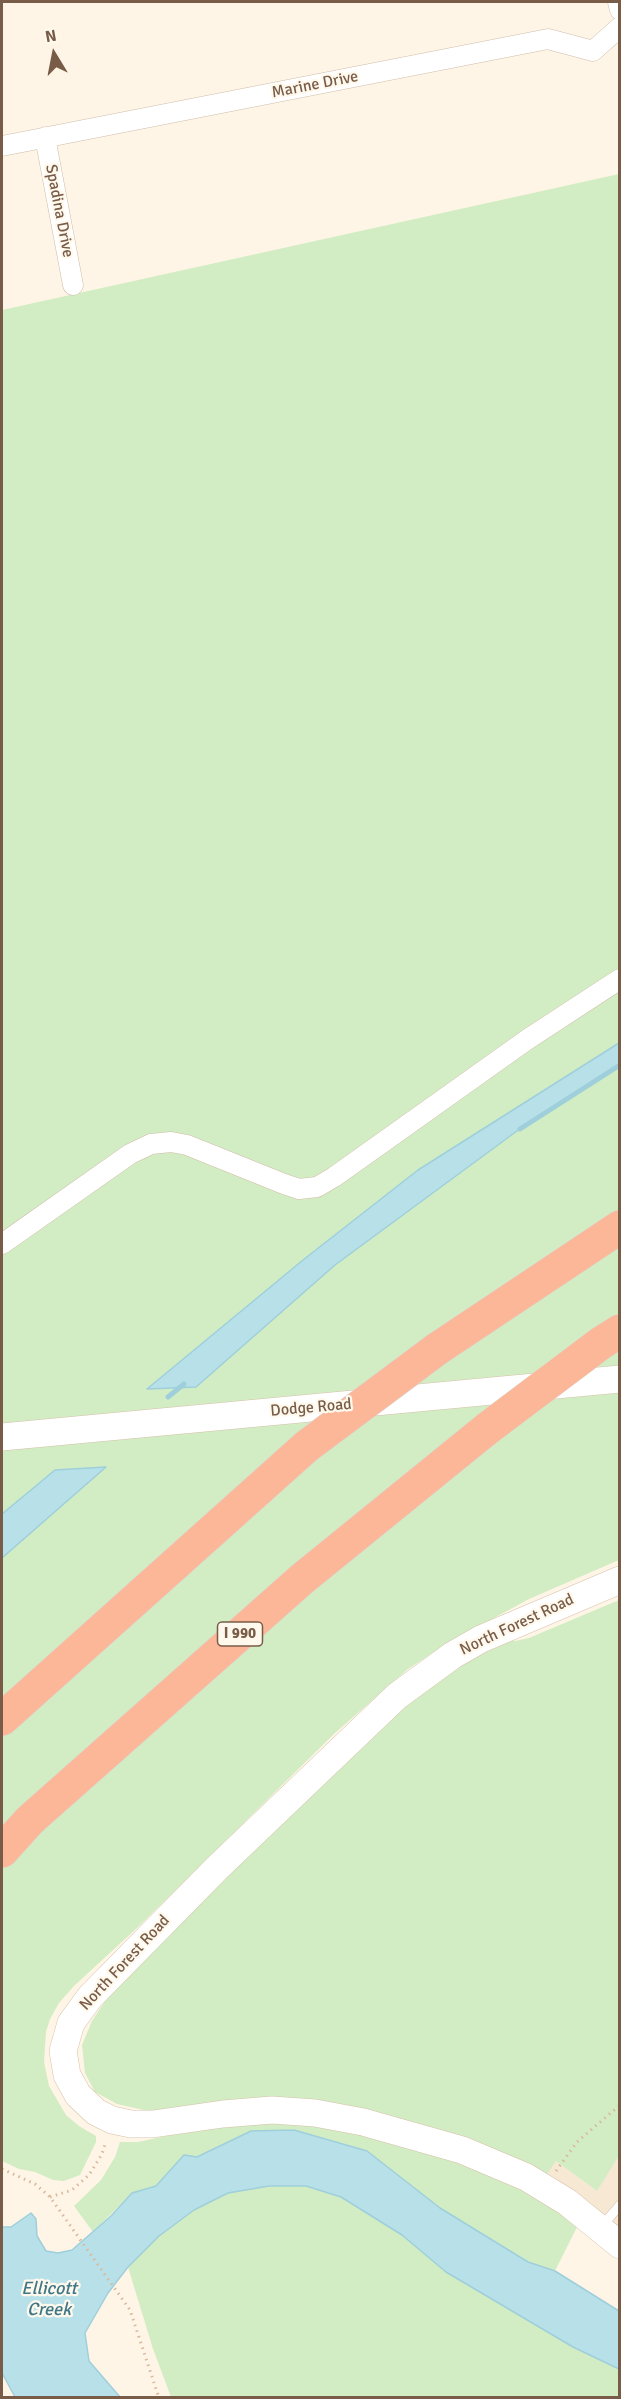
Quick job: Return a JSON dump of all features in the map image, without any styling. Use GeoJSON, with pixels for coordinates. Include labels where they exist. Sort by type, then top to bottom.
{"type":"FeatureCollection","features":[{"type":"Feature","properties":{"kind":"highway"},"geometry":{"type":"LineString","coordinates":[[2,1719],[307,1446],[437,1349],[620,1227]]}},
{"type":"Feature","properties":{"kind":"highway","name":"I 990"},"geometry":{"type":"LineString","coordinates":[[2,1851],[30,1820],[302,1579],[488,1428],[610,1337]]}},
{"type":"Feature","properties":{"kind":"street"},"geometry":{"type":"LineString","coordinates":[[618,2],[620,10]]}},
{"type":"Feature","properties":{"kind":"street","name":"Marine Drive"},"geometry":{"type":"LineString","coordinates":[[2,146],[548,39],[593,51],[620,27]]}},
{"type":"Feature","properties":{"kind":"street","name":"Spadina Drive"},"geometry":{"type":"LineString","coordinates":[[45,137],[73,285]]}},
{"type":"Feature","properties":{"kind":"street"},"geometry":{"type":"LineString","coordinates":[[2,1244],[130,1154],[151,1144],[171,1142],[187,1145],[299,1189],[317,1187],[528,1039],[620,979]]}},
{"type":"Feature","properties":{"kind":"street","name":"Dodge Road"},"geometry":{"type":"LineString","coordinates":[[2,1437],[620,1379]]}},
{"type":"Feature","properties":{"kind":"street","name":"North Forest Road"},"geometry":{"type":"LineString","coordinates":[[610,2237],[567,2202],[508,2168],[462,2150],[363,2122],[315,2113],[261,2110],[141,2124],[112,2120],[96,2112],[78,2095],[67,2075],[63,2051],[71,2023],[90,1997],[217,1868],[397,1696],[444,1661],[481,1639],[620,1580]]}},
{"type":"Feature","properties":{"kind":"lane"},"geometry":{"type":"LineString","coordinates":[[610,2237],[620,2205]]}},
{"type":"Feature","properties":{"kind":"path"},"geometry":{"type":"LineString","coordinates":[[545,2188],[577,2142],[620,2105]]}},
{"type":"Feature","properties":{"kind":"path"},"geometry":{"type":"LineString","coordinates":[[50,2197],[72,2190],[89,2175],[102,2154],[106,2140]]}},
{"type":"Feature","properties":{"kind":"path"},"geometry":{"type":"LineString","coordinates":[[2,2169],[35,2184],[50,2197],[130,2310],[159,2397]]}},
{"type":"Feature","properties":{"kind":"shaded area"},"geometry":{"type":"Polygon","coordinates":[[[619,2154],[619,2233],[546,2176],[556,2161],[597,2191],[619,2154]]]}},
{"type":"Feature","properties":{"kind":"green space"},"geometry":{"type":"Polygon","coordinates":[[[619,174],[619,1560],[529,1599],[448,1643],[408,1669],[335,1733],[138,1927],[74,1986],[59,2003],[50,2019],[46,2032],[44,2062],[49,2086],[66,2115],[96,2136],[96,2142],[80,2175],[64,2181],[53,2180],[2,2161],[2,310],[619,174]]]}},
{"type":"Feature","properties":{"kind":"green space"},"geometry":{"type":"Polygon","coordinates":[[[619,1600],[620,2154],[597,2191],[556,2161],[546,2176],[384,2118],[148,2111],[117,2104],[95,2092],[85,2073],[82,2045],[92,2021],[107,1998],[302,1800],[425,1688],[458,1665],[505,1639],[515,1641],[529,1638],[619,1600]]]}},
{"type":"Feature","properties":{"kind":"green space"},"geometry":{"type":"Polygon","coordinates":[[[284,2121],[360,2130],[500,2176],[580,2221],[555,2271],[528,2262],[441,2209],[367,2151],[251,2131],[197,2157],[184,2155],[156,2187],[132,2193],[93,2232],[74,2206],[101,2180],[115,2157],[120,2142],[138,2142],[189,2131],[284,2121]]]}},
{"type":"Feature","properties":{"kind":"green space"},"geometry":{"type":"Polygon","coordinates":[[[269,2186],[306,2186],[341,2197],[402,2235],[446,2272],[573,2347],[619,2369],[619,2397],[171,2397],[153,2349],[128,2267],[159,2236],[194,2210],[228,2193],[269,2186]]]}},
{"type":"Feature","properties":{"kind":"water"},"geometry":{"type":"Polygon","coordinates":[[[619,1043],[619,1065],[521,1128],[335,1265],[196,1387],[147,1389],[303,1260],[418,1170],[619,1043]]]}},
{"type":"Feature","properties":{"kind":"water"},"geometry":{"type":"Polygon","coordinates":[[[106,1467],[2,1558],[2,1514],[55,1470],[106,1467]]]}},
{"type":"Feature","properties":{"kind":"water","name":"Ellicott Creek"},"geometry":{"type":"Polygon","coordinates":[[[294,2130],[367,2151],[440,2208],[528,2262],[555,2271],[619,2311],[619,2369],[573,2347],[446,2272],[402,2235],[341,2197],[306,2186],[269,2186],[228,2193],[194,2210],[159,2236],[128,2267],[108,2293],[85,2333],[89,2361],[120,2397],[15,2397],[2,2373],[2,2227],[11,2227],[31,2213],[36,2219],[37,2236],[46,2251],[58,2253],[72,2250],[111,2216],[132,2193],[156,2186],[184,2155],[197,2157],[251,2131],[294,2130]]]}},
{"type":"Feature","properties":{"kind":"waterway"},"geometry":{"type":"LineString","coordinates":[[520,1129],[620,1065]]}},
{"type":"Feature","properties":{"kind":"waterway"},"geometry":{"type":"LineString","coordinates":[[168,1397],[184,1384]]}}]}
